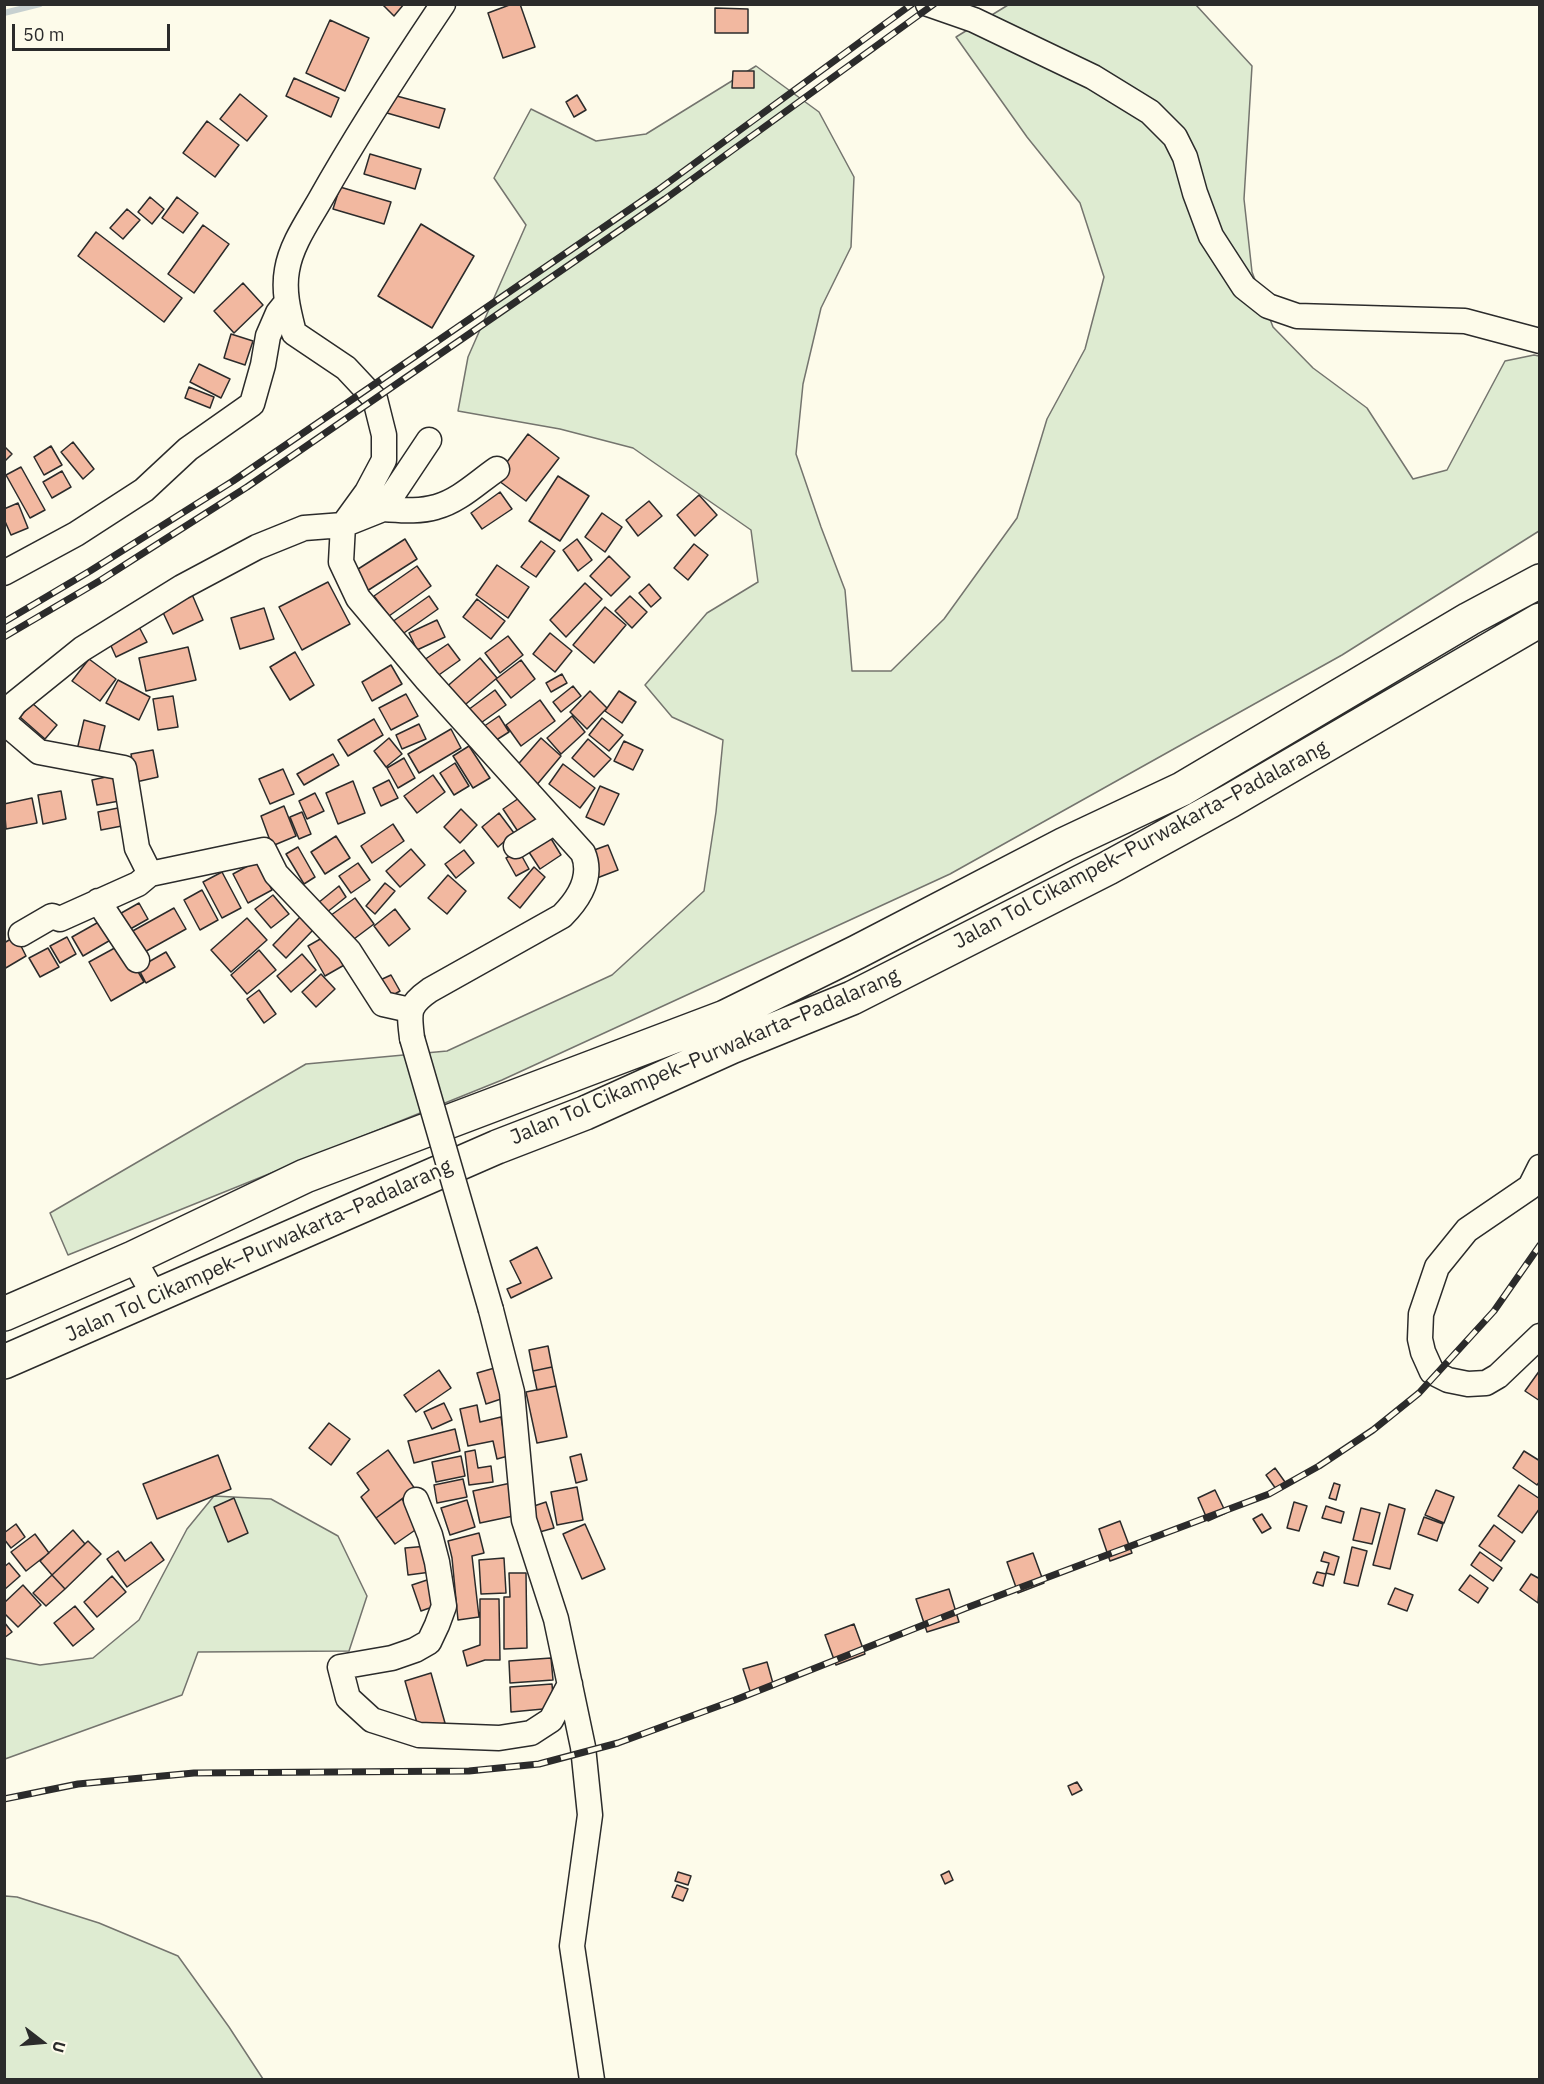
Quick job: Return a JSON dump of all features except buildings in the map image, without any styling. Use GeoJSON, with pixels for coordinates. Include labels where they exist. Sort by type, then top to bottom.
{"type":"FeatureCollection","features":[{"type":"Feature","properties":{"kind":"highway","name":"Jalan Tol Cikampek–Purwakarta–Padalarang"},"geometry":{"type":"LineString","coordinates":[[4,1314],[133,1257],[305,1176],[725,1017],[857,952],[1065,844],[1182,789],[1469,619],[1539,581]]}},
{"type":"Feature","properties":{"kind":"highway","name":"Jalan Tol Cikampek–Purwakarta–Padalarang"},"geometry":{"type":"LineString","coordinates":[[4,1362],[497,1147],[585,1113],[731,1047],[852,998],[1108,868],[1378,715],[1539,620]]}},
{"type":"Feature","properties":{"kind":"street"},"geometry":{"type":"LineString","coordinates":[[443,4],[342,160],[296,243],[287,270],[286,303],[294,333],[346,368],[375,399],[384,435],[384,460],[367,492],[343,525],[341,562],[358,598],[427,680],[583,853],[586,860],[586,880],[574,904],[562,916],[430,990],[415,1002],[410,1010],[412,1038],[491,1310],[512,1392],[524,1520],[556,1619],[583,1747],[590,1815],[572,1946],[592,2079]]}},
{"type":"Feature","properties":{"kind":"street"},"geometry":{"type":"LineString","coordinates":[[928,4],[974,20],[1094,77],[1150,112],[1175,137],[1180,147],[1211,236],[1244,287],[1268,306],[1297,316],[1465,321],[1539,341]]}},
{"type":"Feature","properties":{"kind":"street"},"geometry":{"type":"LineString","coordinates":[[4,573],[76,534],[144,490],[188,449],[252,404],[268,336],[278,313],[286,303]]}},
{"type":"Feature","properties":{"kind":"street"},"geometry":{"type":"LineString","coordinates":[[383,509],[429,440]]}},
{"type":"Feature","properties":{"kind":"street"},"geometry":{"type":"LineString","coordinates":[[150,874],[137,848],[123,768],[39,752],[4,720],[15,703],[82,649],[182,587],[257,547],[304,528],[343,525],[383,509],[414,510],[437,507],[455,499],[497,469]]}},
{"type":"Feature","properties":{"kind":"street"},"geometry":{"type":"LineString","coordinates":[[516,846],[555,822]]}},
{"type":"Feature","properties":{"kind":"street"},"geometry":{"type":"LineString","coordinates":[[21,934],[52,916],[60,919],[138,884],[150,874],[264,850],[276,874],[349,951],[383,1005],[410,1010]]}},
{"type":"Feature","properties":{"kind":"street"},"geometry":{"type":"LineString","coordinates":[[98,901],[137,960]]}},
{"type":"Feature","properties":{"kind":"street"},"geometry":{"type":"LineString","coordinates":[[1539,1167],[1530,1187],[1467,1230],[1437,1267],[1421,1314],[1420,1339],[1432,1372],[1448,1380],[1468,1384],[1486,1383],[1498,1376],[1539,1336]]}},
{"type":"Feature","properties":{"kind":"street"},"geometry":{"type":"LineString","coordinates":[[133,1257],[155,1297]]}},
{"type":"Feature","properties":{"kind":"street"},"geometry":{"type":"LineString","coordinates":[[416,1500],[430,1535],[444,1606],[429,1642],[392,1658],[340,1667],[348,1698],[372,1720],[419,1735],[499,1738],[531,1733],[551,1720],[570,1684]]}},
{"type":"Feature","properties":{"kind":"green space"},"geometry":{"type":"Polygon","coordinates":[[[1008,5],[1196,5],[1252,66],[1244,199],[1252,272],[1273,327],[1313,368],[1367,408],[1413,479],[1447,470],[1505,361],[1539,356],[1539,531],[1342,655],[950,874],[502,1080],[68,1255],[50,1213],[306,1064],[447,1051],[612,975],[704,891],[716,812],[723,740],[672,717],[645,685],[707,613],[758,582],[751,530],[633,448],[560,429],[458,411],[468,357],[526,225],[494,178],[531,109],[596,141],[646,134],[756,66],[819,112],[854,177],[851,247],[821,308],[803,384],[796,454],[845,590],[852,671],[891,671],[944,619],[1017,518],[1047,419],[1085,349],[1104,277],[1080,203],[1027,137],[956,37],[1008,5]]]}},
{"type":"Feature","properties":{"kind":"green space"},"geometry":{"type":"Polygon","coordinates":[[[214,1496],[271,1499],[338,1536],[367,1596],[349,1651],[198,1652],[182,1695],[5,1759],[4,1658],[40,1665],[93,1658],[139,1620],[187,1529],[214,1496]]]}},
{"type":"Feature","properties":{"kind":"green space"},"geometry":{"type":"Polygon","coordinates":[[[5,1896],[17,1897],[99,1923],[178,1956],[263,2079],[5,2079],[5,1896]]]}},
{"type":"Feature","properties":{"kind":"waterway"},"geometry":{"type":"LineString","coordinates":[[4,13],[40,4]]}},
{"type":"Feature","properties":{"kind":"railway"},"geometry":{"type":"LineString","coordinates":[[4,622],[233,481],[658,190],[912,4]]}},
{"type":"Feature","properties":{"kind":"railway"},"geometry":{"type":"LineString","coordinates":[[4,637],[101,580],[247,487],[665,199],[934,4]]}},
{"type":"Feature","properties":{"kind":"railway"},"geometry":{"type":"LineString","coordinates":[[4,1799],[78,1784],[194,1773],[469,1771],[539,1764],[618,1743],[1269,1494],[1319,1466],[1373,1430],[1419,1393],[1494,1311],[1540,1245]]}}]}
